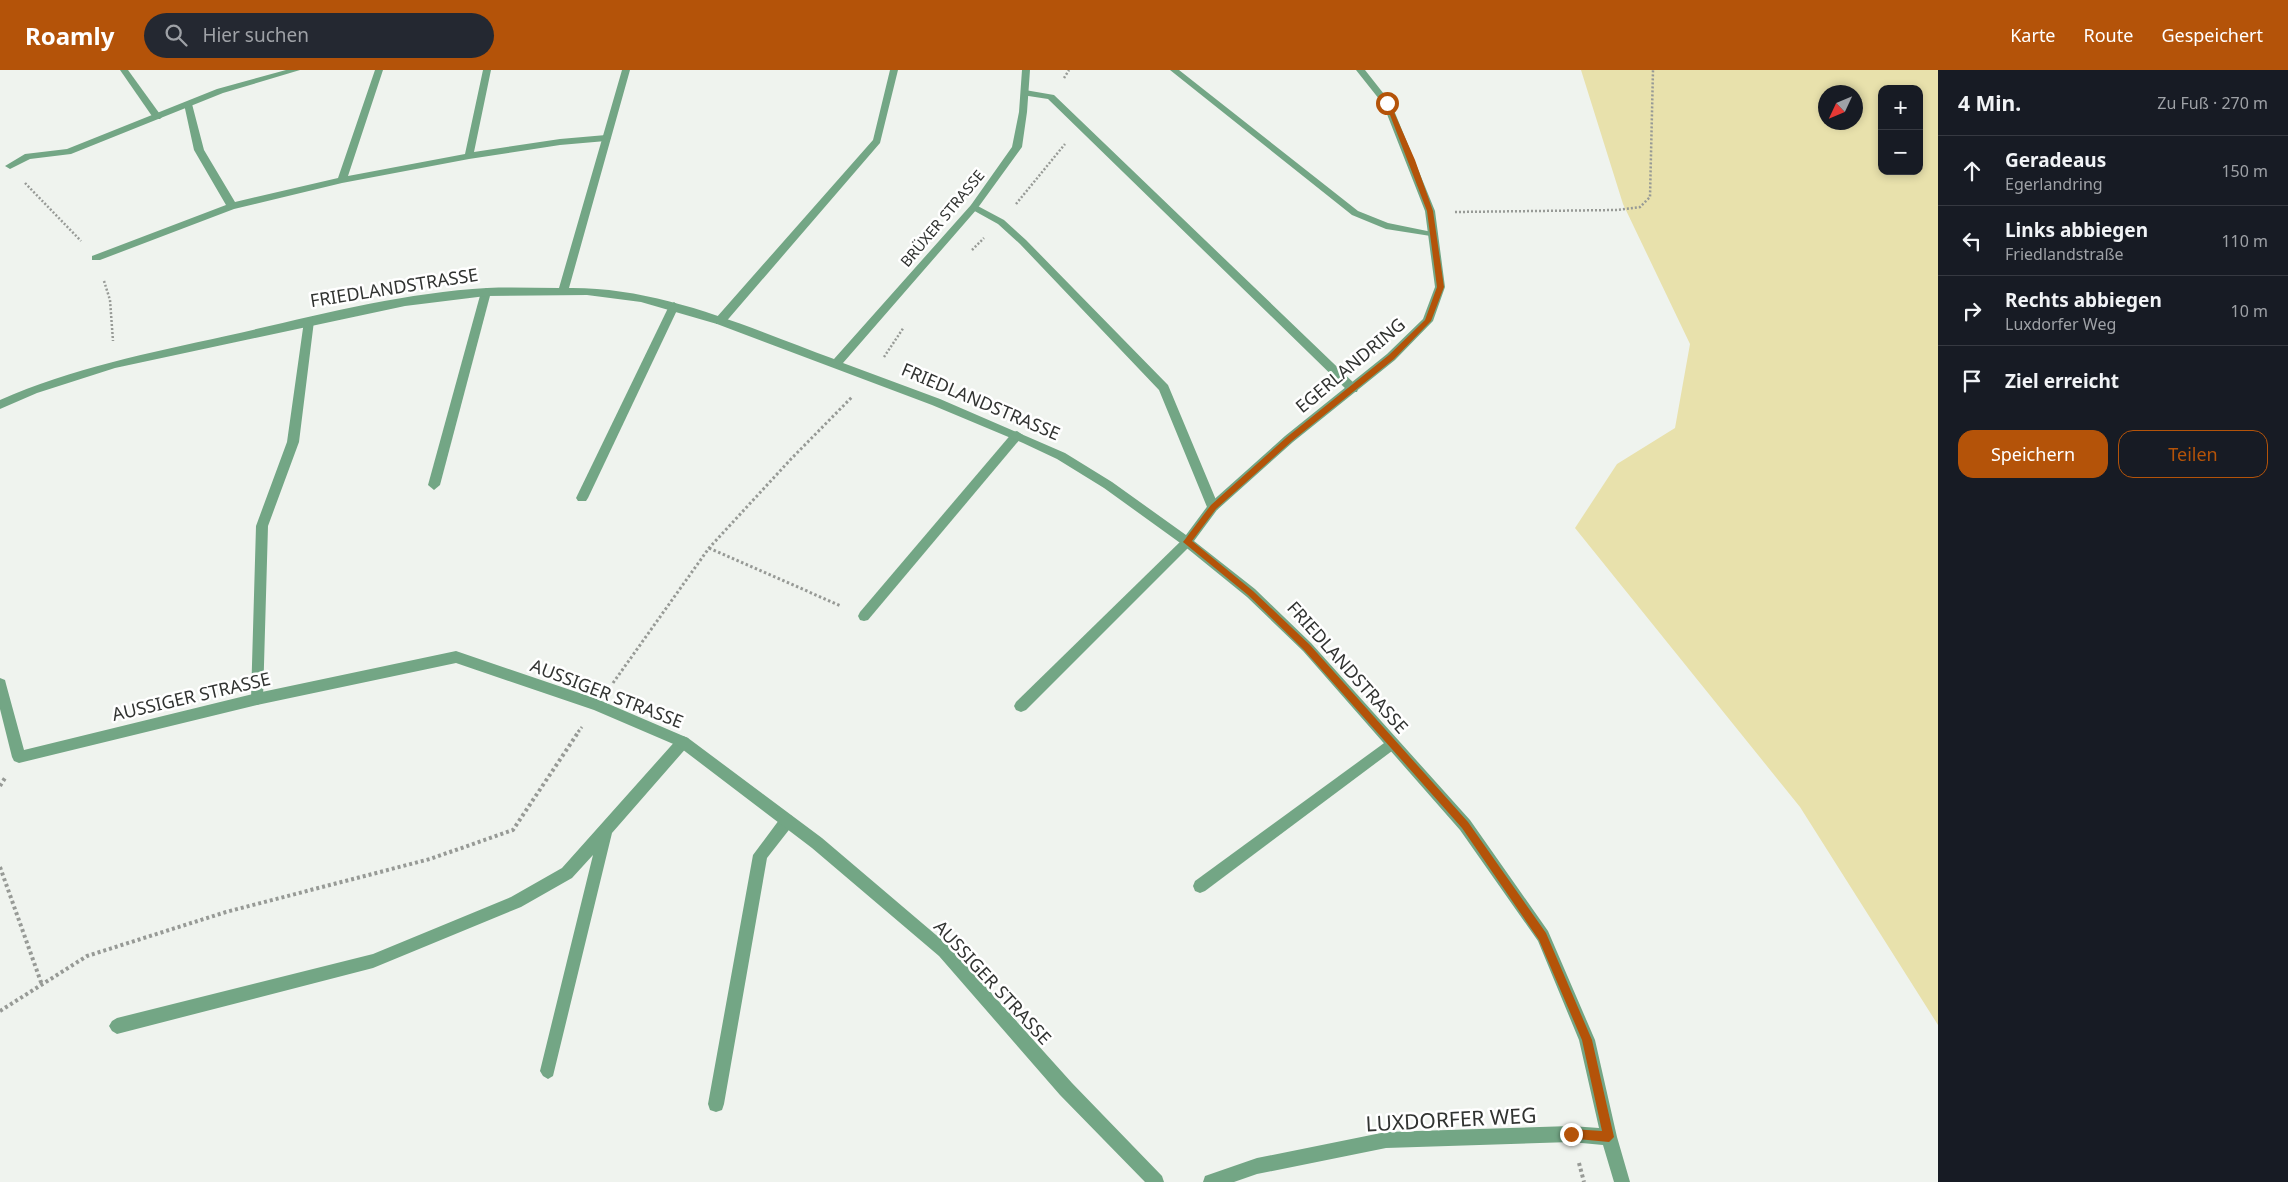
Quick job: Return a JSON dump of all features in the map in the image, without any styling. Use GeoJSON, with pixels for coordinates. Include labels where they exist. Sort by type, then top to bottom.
{"type":"FeatureCollection","features":[{"type":"Feature","properties":{"kind":"street"},"geometry":{"type":"LineString","coordinates":[[124,70],[156,117]]}},
{"type":"Feature","properties":{"kind":"street"},"geometry":{"type":"LineString","coordinates":[[10,166],[28,156],[68,152],[220,91],[272,73],[296,70]]}},
{"type":"Feature","properties":{"kind":"street"},"geometry":{"type":"LineString","coordinates":[[342,180],[379,70]]}},
{"type":"Feature","properties":{"kind":"street"},"geometry":{"type":"LineString","coordinates":[[468,156],[487,70]]}},
{"type":"Feature","properties":{"kind":"street"},"geometry":{"type":"LineString","coordinates":[[563,291],[626,70]]}},
{"type":"Feature","properties":{"kind":"street"},"geometry":{"type":"LineString","coordinates":[[720,321],[877,141],[894,70]]}},
{"type":"Feature","properties":{"kind":"street","name":"BRÜXER STRASSE"},"geometry":{"type":"LineString","coordinates":[[836,364],[974,207],[1017,147],[1025,93],[1026,70]]}},
{"type":"Feature","properties":{"kind":"street"},"geometry":{"type":"LineString","coordinates":[[1174,70],[1355,213],[1386,226],[1434,235]]}},
{"type":"Feature","properties":{"kind":"street","name":"EGERLANDRING"},"geometry":{"type":"LineString","coordinates":[[1021,706],[1187,542],[1213,507],[1289,439],[1354,389],[1391,357],[1428,321],[1440,287],[1430,211],[1412,160],[1387,103],[1360,70]]}},
{"type":"Feature","properties":{"kind":"street"},"geometry":{"type":"LineString","coordinates":[[1025,93],[1051,97],[1354,389]]}},
{"type":"Feature","properties":{"kind":"street"},"geometry":{"type":"LineString","coordinates":[[188,104],[199,150],[232,206]]}},
{"type":"Feature","properties":{"kind":"street"},"geometry":{"type":"LineString","coordinates":[[96,258],[232,206],[342,180],[468,156],[560,142],[606,138]]}},
{"type":"Feature","properties":{"kind":"street"},"geometry":{"type":"LineString","coordinates":[[974,207],[1001,222],[1023,242],[1164,388],[1213,507]]}},
{"type":"Feature","properties":{"kind":"street","name":"FRIEDLANDSTRASSE"},"geometry":{"type":"LineString","coordinates":[[0,405],[33,390],[114,364],[405,302],[486,292],[563,291],[616,293],[674,306],[720,321],[936,402],[1017,435],[1061,456],[1108,485],[1187,542],[1251,593],[1307,647],[1465,825],[1543,936],[1587,1040],[1609,1137],[1622,1182]]}},
{"type":"Feature","properties":{"kind":"street"},"geometry":{"type":"LineString","coordinates":[[434,485],[486,292]]}},
{"type":"Feature","properties":{"kind":"street"},"geometry":{"type":"LineString","coordinates":[[582,498],[674,306]]}},
{"type":"Feature","properties":{"kind":"street"},"geometry":{"type":"LineString","coordinates":[[257,699],[262,526],[293,442],[309,321]]}},
{"type":"Feature","properties":{"kind":"street"},"geometry":{"type":"LineString","coordinates":[[864,616],[1017,435]]}},
{"type":"Feature","properties":{"kind":"street","name":"AUSSIGER STRASSE"},"geometry":{"type":"LineString","coordinates":[[0,684],[19,757],[257,699],[456,657],[597,705],[682,742],[817,843],[944,951],[1066,1089],[1156,1182]]}},
{"type":"Feature","properties":{"kind":"street"},"geometry":{"type":"LineString","coordinates":[[117,1026],[373,961],[516,902],[567,872],[682,742]]}},
{"type":"Feature","properties":{"kind":"street"},"geometry":{"type":"LineString","coordinates":[[1200,886],[1392,744]]}},
{"type":"Feature","properties":{"kind":"street"},"geometry":{"type":"LineString","coordinates":[[716,1104],[760,855],[787,821]]}},
{"type":"Feature","properties":{"kind":"street"},"geometry":{"type":"LineString","coordinates":[[548,1071],[606,830]]}},
{"type":"Feature","properties":{"kind":"street","name":"LUXDORFER WEG"},"geometry":{"type":"LineString","coordinates":[[1211,1182],[1257,1166],[1386,1140],[1571,1134],[1609,1137]]}},
{"type":"Feature","properties":{"kind":"path"},"geometry":{"type":"LineString","coordinates":[[1430,211],[1509,213],[1607,211],[1640,206],[1650,197],[1653,70]]}},
{"type":"Feature","properties":{"kind":"path"},"geometry":{"type":"LineString","coordinates":[[10,166],[96,258],[110,300],[114,364]]}},
{"type":"Feature","properties":{"kind":"path"},"geometry":{"type":"LineString","coordinates":[[0,1011],[87,956],[226,912],[430,859],[513,830],[597,705],[709,548],[869,378],[887,354]]}},
{"type":"Feature","properties":{"kind":"path"},"geometry":{"type":"LineString","coordinates":[[709,548],[864,616]]}},
{"type":"Feature","properties":{"kind":"path"},"geometry":{"type":"LineString","coordinates":[[0,867],[42,985]]}},
{"type":"Feature","properties":{"kind":"shaded area"},"geometry":{"type":"Polygon","coordinates":[[[1581,70],[1938,70],[1938,1025],[1800,807],[1575,528],[1617,464],[1675,428],[1690,344],[1623,204],[1581,70]]]}},
{"type":"Feature","properties":{"kind":"route"},"geometry":{"type":"LineString","coordinates":[[1387,103],[1412,160],[1430,211],[1440,287],[1428,321],[1391,357],[1354,389],[1289,439],[1213,507],[1187,542],[1251,593],[1307,647],[1465,825],[1543,936],[1587,1040],[1609,1137],[1571,1134]]}}]}
